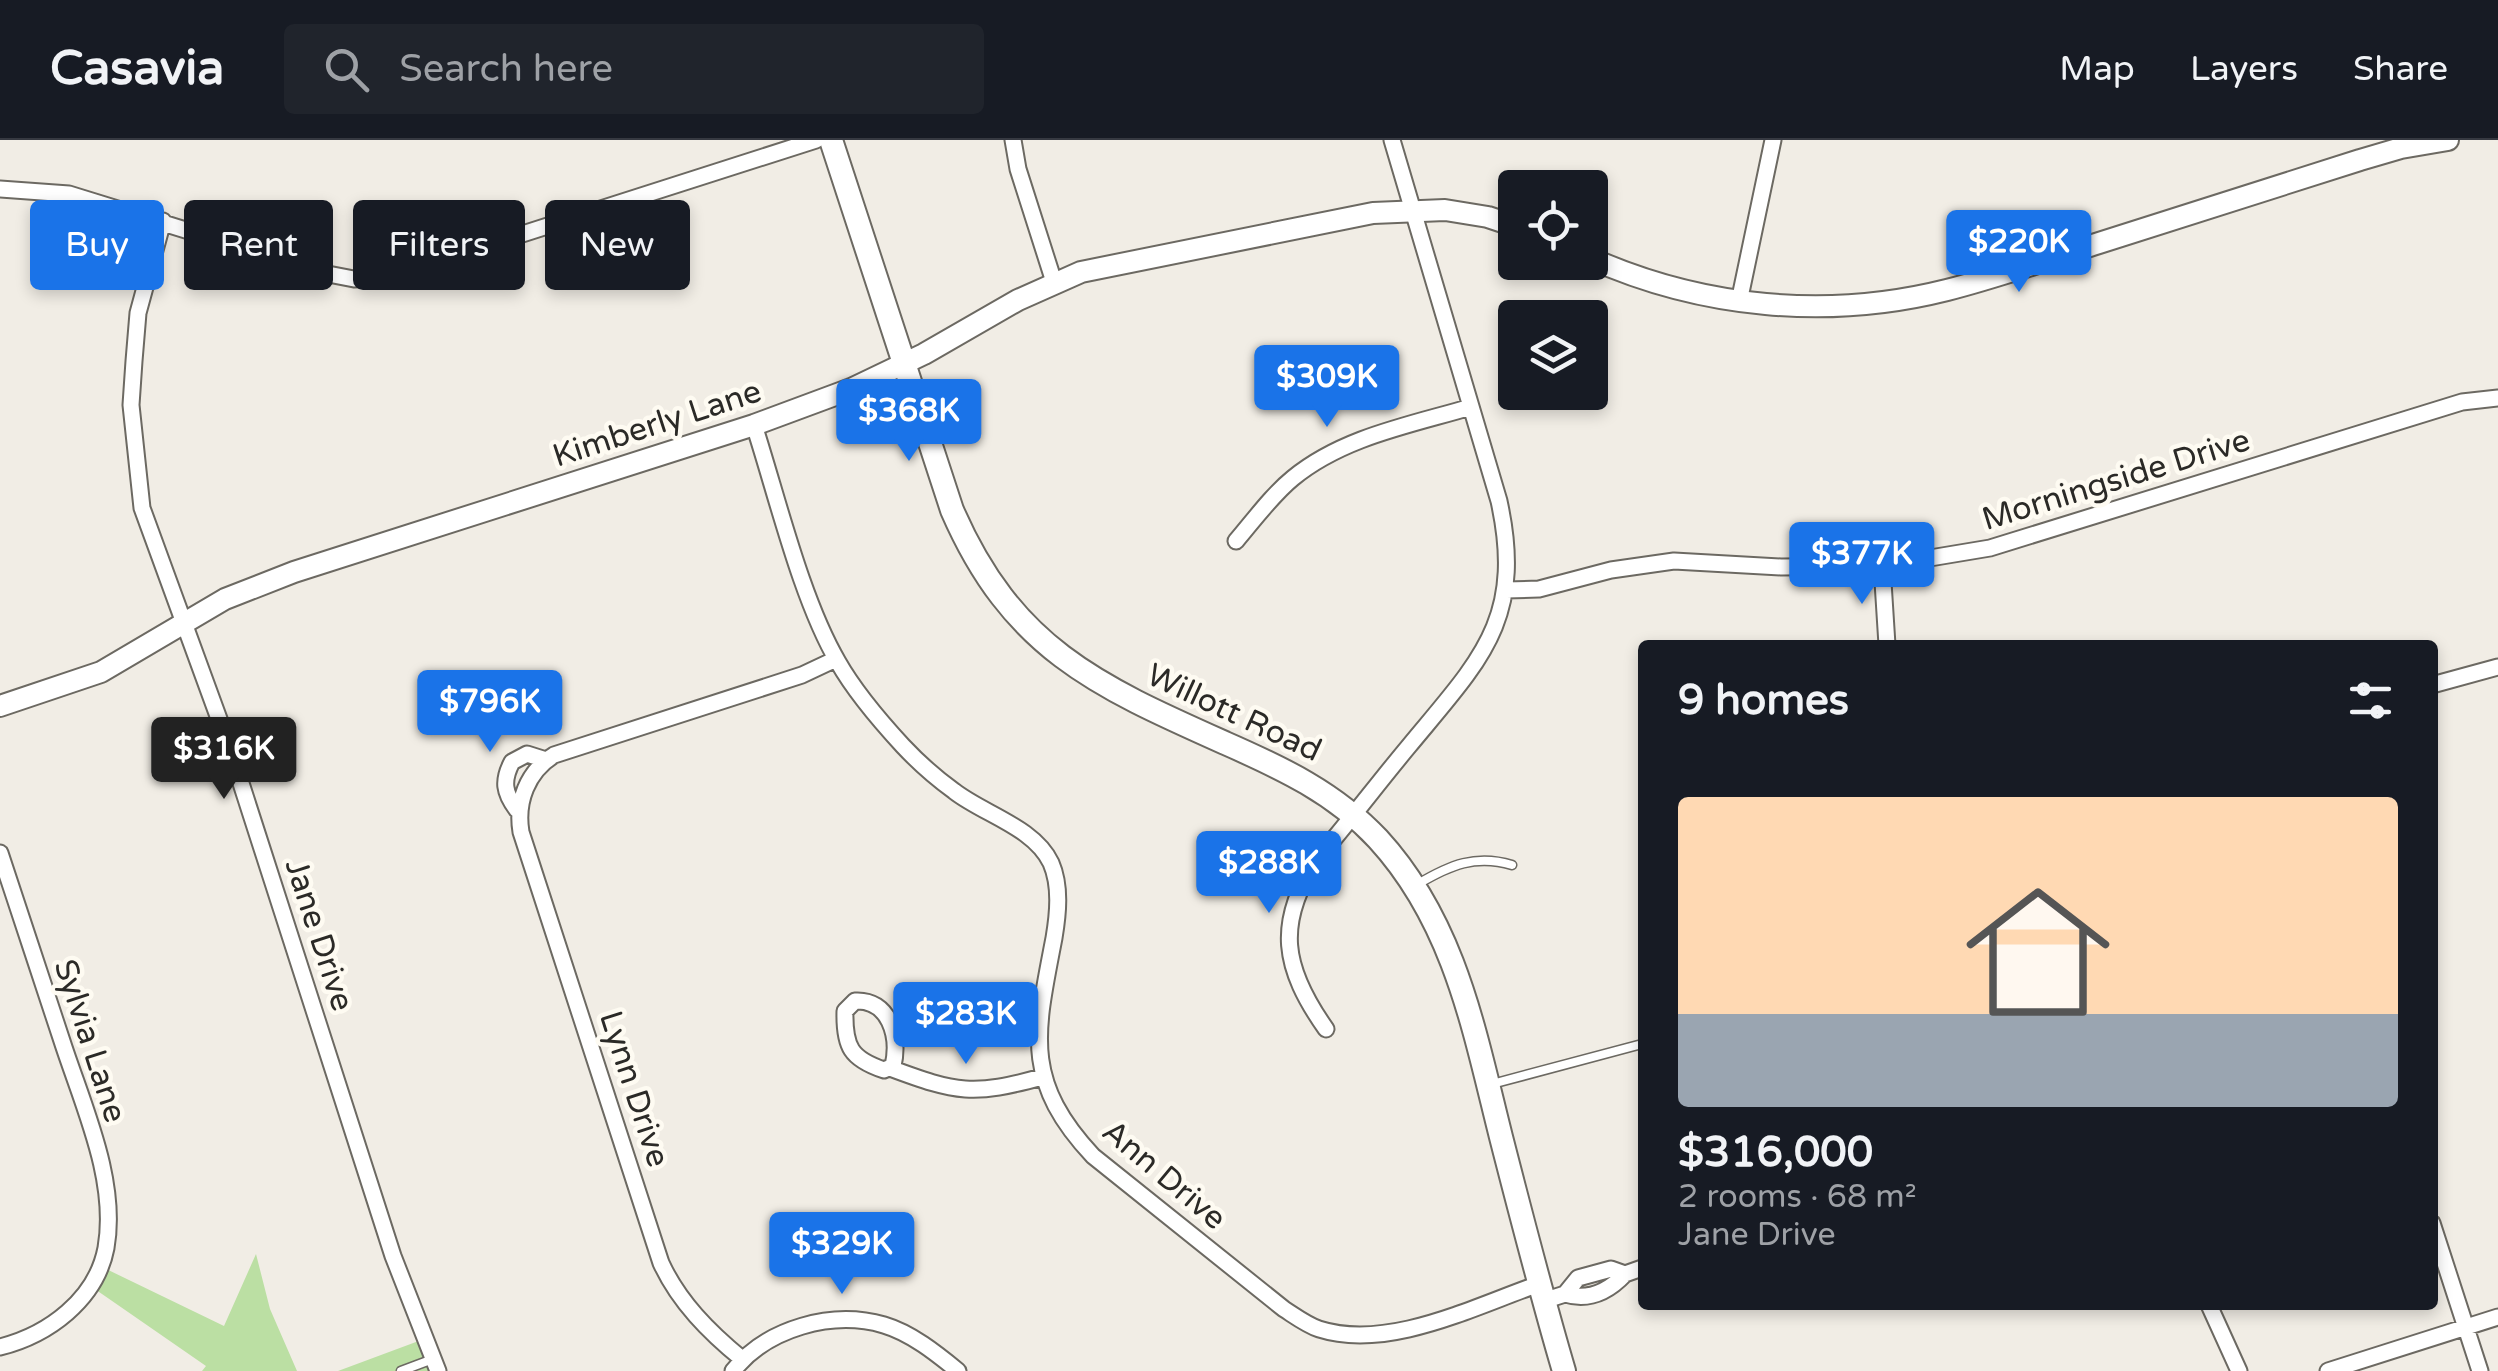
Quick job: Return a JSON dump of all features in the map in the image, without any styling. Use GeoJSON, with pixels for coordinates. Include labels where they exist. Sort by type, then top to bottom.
{"type":"FeatureCollection","features":[{"type":"Feature","properties":{"kind":"main road","name":"Willott Road"},"geometry":{"type":"LineString","coordinates":[[832,140],[940,475],[966,543],[1000,596],[1056,654],[1104,687],[1327,794],[1354,815],[1398,863],[1414,887],[1446,942],[1460,980],[1549,1293],[1564,1371]]}},
{"type":"Feature","properties":{"kind":"street"},"geometry":{"type":"LineString","coordinates":[[164,223],[328,274],[354,279],[385,278],[816,140]]}},
{"type":"Feature","properties":{"kind":"street"},"geometry":{"type":"LineString","coordinates":[[1013,140],[1018,169],[1054,282]]}},
{"type":"Feature","properties":{"kind":"street"},"geometry":{"type":"LineString","coordinates":[[1326,1030],[1300,992],[1292,960],[1290,929],[1301,883],[1317,858],[1475,667],[1498,622],[1506,590],[1507,538],[1392,140]]}},
{"type":"Feature","properties":{"kind":"street"},"geometry":{"type":"LineString","coordinates":[[1740,302],[1774,140]]}},
{"type":"Feature","properties":{"kind":"street"},"geometry":{"type":"LineString","coordinates":[[1608,264],[1662,284],[1740,302],[1873,304],[1944,291],[2360,160],[2448,140]]}},
{"type":"Feature","properties":{"kind":"street"},"geometry":{"type":"LineString","coordinates":[[0,189],[70,194],[90,200]]}},
{"type":"Feature","properties":{"kind":"street","name":"Kimberly Lane"},"geometry":{"type":"LineString","coordinates":[[0,706],[102,672],[226,598],[294,572],[754,425],[851,389],[905,364],[1054,282],[1081,272],[1373,213],[1412,209],[1498,220]]}},
{"type":"Feature","properties":{"kind":"street","name":"Jane Drive"},"geometry":{"type":"LineString","coordinates":[[144,290],[138,313],[130,405],[142,508],[230,748],[393,1256],[435,1365]]}},
{"type":"Feature","properties":{"kind":"street","name":"Morningside Drive"},"geometry":{"type":"LineString","coordinates":[[1506,590],[1538,589],[1610,570],[1674,561],[1882,566],[1990,548],[2462,402],[2498,398]]}},
{"type":"Feature","properties":{"kind":"street"},"geometry":{"type":"LineString","coordinates":[[1236,541],[1290,480],[1321,458],[1378,434],[1471,407]]}},
{"type":"Feature","properties":{"kind":"street","name":"Ann Drive"},"geometry":{"type":"LineString","coordinates":[[754,425],[802,575],[836,659],[859,695],[905,748],[955,793],[1033,841],[1050,862],[1057,886],[1058,916],[1039,1013],[1042,1077],[1051,1102],[1070,1132],[1093,1156],[1284,1309],[1316,1328],[1366,1336],[1400,1332],[1549,1293],[1578,1278],[1611,1269],[1625,1274],[1638,1269]]}},
{"type":"Feature","properties":{"kind":"street"},"geometry":{"type":"LineString","coordinates":[[1882,566],[1888,640]]}},
{"type":"Feature","properties":{"kind":"street","name":"Lynn Drive"},"geometry":{"type":"LineString","coordinates":[[738,1365],[671,1284],[662,1263],[517,810],[504,783],[512,762],[527,754],[546,760],[836,659]]}},
{"type":"Feature","properties":{"kind":"street"},"geometry":{"type":"LineString","coordinates":[[2438,683],[2498,667]]}},
{"type":"Feature","properties":{"kind":"street"},"geometry":{"type":"LineString","coordinates":[[517,810],[531,778],[546,760]]}},
{"type":"Feature","properties":{"kind":"street","name":"Sylvia Lane"},"geometry":{"type":"LineString","coordinates":[[0,852],[102,1170],[110,1214],[102,1262],[83,1296],[63,1317],[37,1335],[0,1347]]}},
{"type":"Feature","properties":{"kind":"street"},"geometry":{"type":"LineString","coordinates":[[890,1068],[896,1049],[883,1008],[869,1000],[854,1002],[845,1012],[844,1031],[850,1049],[862,1062],[946,1089],[992,1090],[1042,1077]]}},
{"type":"Feature","properties":{"kind":"street"},"geometry":{"type":"LineString","coordinates":[[2438,1241],[2480,1371]]}},
{"type":"Feature","properties":{"kind":"street"},"geometry":{"type":"LineString","coordinates":[[2212,1310],[2239,1371]]}},
{"type":"Feature","properties":{"kind":"street"},"geometry":{"type":"LineString","coordinates":[[2328,1371],[2498,1317]]}},
{"type":"Feature","properties":{"kind":"street"},"geometry":{"type":"LineString","coordinates":[[738,1365],[764,1344],[803,1326],[817,1321],[848,1320],[884,1325],[905,1334],[958,1371]]}},
{"type":"Feature","properties":{"kind":"lane"},"geometry":{"type":"LineString","coordinates":[[1414,887],[1440,871],[1472,860],[1491,859],[1512,865]]}},
{"type":"Feature","properties":{"kind":"lane"},"geometry":{"type":"LineString","coordinates":[[1488,1086],[1638,1045]]}},
{"type":"Feature","properties":{"kind":"lane"},"geometry":{"type":"LineString","coordinates":[[401,1371],[435,1365]]}},
{"type":"Feature","properties":{"kind":"green space"},"geometry":{"type":"Polygon","coordinates":[[[256,1254],[270,1309],[297,1371],[202,1371],[206,1366],[89,1285],[100,1266],[224,1326],[256,1254]]]}},
{"type":"Feature","properties":{"kind":"green space"},"geometry":{"type":"Polygon","coordinates":[[[424,1339],[438,1371],[338,1371],[424,1339]]]}}]}
